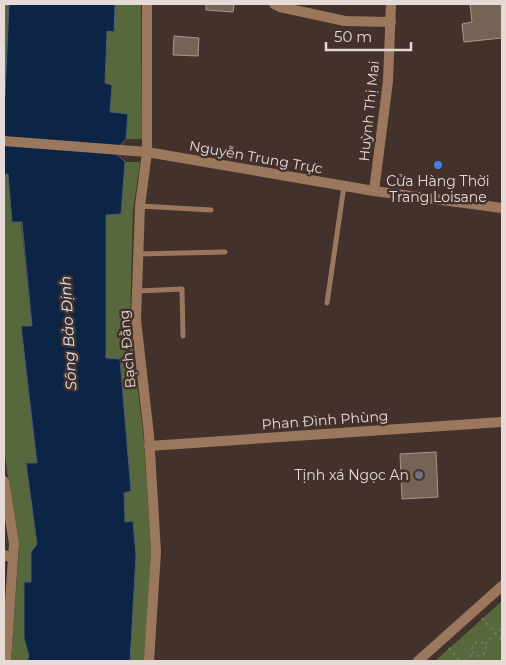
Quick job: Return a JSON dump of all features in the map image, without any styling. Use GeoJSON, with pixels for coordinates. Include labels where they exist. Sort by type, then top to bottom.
{"type":"FeatureCollection","features":[{"type":"Feature","properties":{"kind":"street","name":"Bạch Đằng"},"geometry":{"type":"LineString","coordinates":[[147,4],[147,152],[140,206],[136,320],[149,446],[156,552],[149,661]]}},
{"type":"Feature","properties":{"kind":"street"},"geometry":{"type":"LineString","coordinates":[[274,4],[280,8],[345,21],[390,22]]}},
{"type":"Feature","properties":{"kind":"street","name":"Huỳnh Thị Mai"},"geometry":{"type":"LineString","coordinates":[[374,191],[388,81],[391,4]]}},
{"type":"Feature","properties":{"kind":"street","name":"Nguyễn Trung Trực"},"geometry":{"type":"LineString","coordinates":[[4,141],[147,152],[374,191],[502,208]]}},
{"type":"Feature","properties":{"kind":"street","name":"Phan Đình Phùng"},"geometry":{"type":"LineString","coordinates":[[149,446],[502,422]]}},
{"type":"Feature","properties":{"kind":"street"},"geometry":{"type":"LineString","coordinates":[[4,481],[14,544],[8,556],[6,661]]}},
{"type":"Feature","properties":{"kind":"street"},"geometry":{"type":"LineString","coordinates":[[418,661],[502,586]]}},
{"type":"Feature","properties":{"kind":"lane"},"geometry":{"type":"LineString","coordinates":[[327,303],[344,186]]}},
{"type":"Feature","properties":{"kind":"lane"},"geometry":{"type":"LineString","coordinates":[[140,206],[211,210]]}},
{"type":"Feature","properties":{"kind":"lane"},"geometry":{"type":"LineString","coordinates":[[138,254],[225,252]]}},
{"type":"Feature","properties":{"kind":"lane"},"geometry":{"type":"LineString","coordinates":[[137,292],[182,290],[183,336]]}},
{"type":"Feature","properties":{"kind":"path"},"geometry":{"type":"LineString","coordinates":[[475,610],[502,641]]}},
{"type":"Feature","properties":{"kind":"path"},"geometry":{"type":"LineString","coordinates":[[485,644],[502,628]]}},
{"type":"Feature","properties":{"kind":"path"},"geometry":{"type":"LineString","coordinates":[[442,640],[460,661]]}},
{"type":"Feature","properties":{"kind":"path"},"geometry":{"type":"LineString","coordinates":[[475,643],[485,644],[486,650],[484,654],[479,656],[474,653],[472,648],[475,643]]}},
{"type":"Feature","properties":{"kind":"path"},"geometry":{"type":"LineString","coordinates":[[465,661],[474,653]]}},
{"type":"Feature","properties":{"kind":"green space"},"geometry":{"type":"Polygon","coordinates":[[[4,4],[9,4],[5,96],[4,96],[4,4]]]}},
{"type":"Feature","properties":{"kind":"green space"},"geometry":{"type":"Polygon","coordinates":[[[115,4],[141,4],[142,139],[126,139],[128,114],[110,112],[112,85],[105,84],[107,31],[114,32],[115,4]]]}},
{"type":"Feature","properties":{"kind":"green space"},"geometry":{"type":"Polygon","coordinates":[[[125,162],[140,162],[133,212],[130,327],[144,440],[151,551],[145,661],[130,661],[136,556],[133,521],[125,523],[124,493],[131,491],[120,359],[106,358],[106,215],[121,214],[125,162]]]}},
{"type":"Feature","properties":{"kind":"green space"},"geometry":{"type":"Polygon","coordinates":[[[8,174],[12,222],[21,222],[32,327],[21,327],[37,464],[27,463],[37,544],[31,552],[31,583],[24,583],[24,638],[29,656],[27,661],[11,661],[19,549],[4,450],[4,175],[8,174]]]}},
{"type":"Feature","properties":{"kind":"green space"},"geometry":{"type":"Polygon","coordinates":[[[502,601],[502,661],[435,661],[502,601]]]}},
{"type":"Feature","properties":{"kind":"water","name":"Sông Bảo Định"},"geometry":{"type":"Polygon","coordinates":[[[9,4],[115,4],[114,32],[107,31],[105,83],[112,85],[110,112],[128,114],[126,139],[114,151],[125,162],[121,214],[106,215],[106,358],[120,359],[131,491],[124,493],[125,522],[133,521],[136,556],[130,661],[27,661],[29,656],[24,638],[24,582],[31,582],[31,552],[37,544],[26,463],[37,463],[21,326],[32,326],[22,222],[12,222],[8,174],[4,175],[4,96],[9,4]]]}},
{"type":"Feature","properties":{"kind":"building"},"geometry":{"type":"Polygon","coordinates":[[[206,4],[234,4],[233,12],[206,10],[206,4]]]}},
{"type":"Feature","properties":{"kind":"building"},"geometry":{"type":"Polygon","coordinates":[[[470,4],[501,4],[502,38],[464,42],[462,24],[472,22],[470,4]]]}},
{"type":"Feature","properties":{"kind":"building"},"geometry":{"type":"Polygon","coordinates":[[[174,36],[199,38],[198,56],[173,55],[174,36]]]}},
{"type":"Feature","properties":{"kind":"building","name":"Tịnh xá Ngọc An"},"geometry":{"type":"Polygon","coordinates":[[[436,452],[438,497],[402,499],[400,454],[436,452]]]}},
{"type":"Feature","properties":{"kind":"place","name":"Cửa Hàng Thời Trang Loisane"},"geometry":{"type":"Point","coordinates":[438,165]}},
{"type":"Feature","properties":{"kind":"place","name":"Tịnh xá Ngọc An"},"geometry":{"type":"Point","coordinates":[419,475]}}]}
